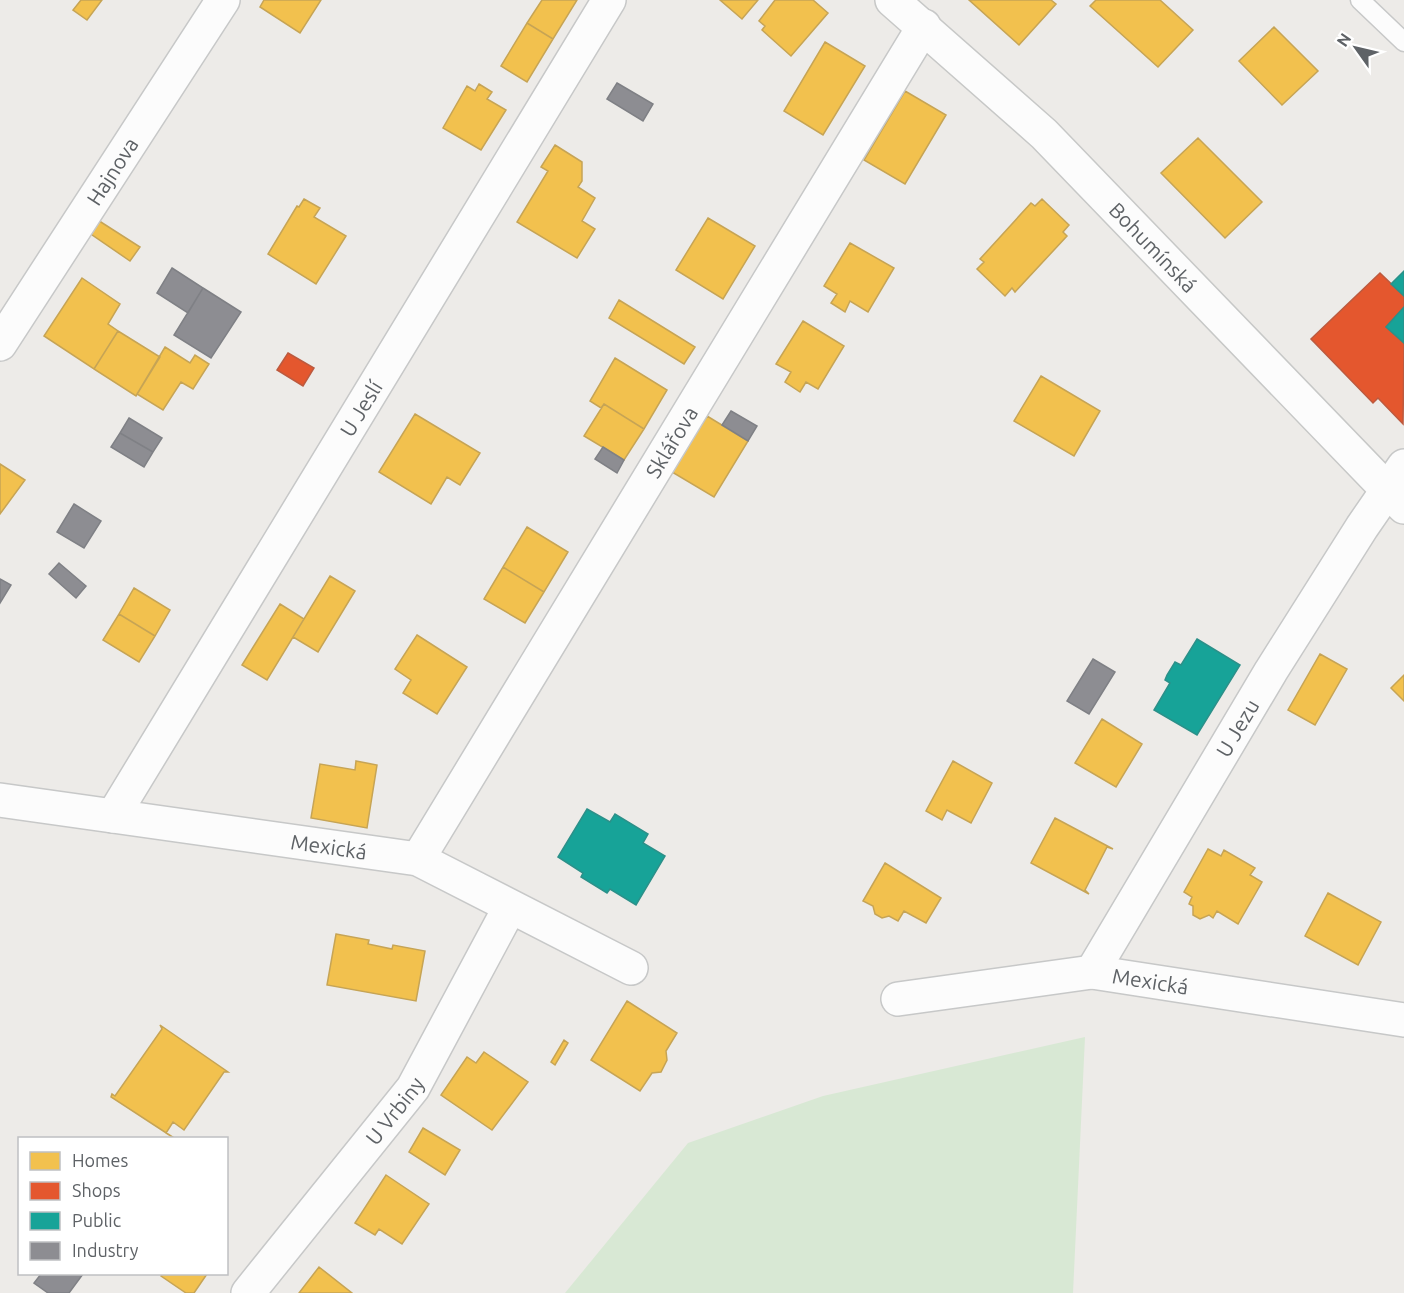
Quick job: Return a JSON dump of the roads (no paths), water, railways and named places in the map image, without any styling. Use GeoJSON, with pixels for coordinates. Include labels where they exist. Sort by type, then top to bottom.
{"type":"FeatureCollection","features":[{"type":"Feature","properties":{"kind":"street","name":"Hajnova"},"geometry":{"type":"LineString","coordinates":[[0,344],[223,0]]}},
{"type":"Feature","properties":{"kind":"street","name":"U Jeslí"},"geometry":{"type":"LineString","coordinates":[[113,816],[609,0]]}},
{"type":"Feature","properties":{"kind":"street","name":"Bohumínská"},"geometry":{"type":"LineString","coordinates":[[892,0],[1044,134],[1398,487]]}},
{"type":"Feature","properties":{"kind":"street","name":"Sklářova"},"geometry":{"type":"LineString","coordinates":[[418,859],[924,26]]}},
{"type":"Feature","properties":{"kind":"street","name":"U Jezu"},"geometry":{"type":"LineString","coordinates":[[1092,972],[1271,671],[1398,487]]}},
{"type":"Feature","properties":{"kind":"street","name":"Mexická"},"geometry":{"type":"LineString","coordinates":[[0,800],[418,859],[632,968]]}},
{"type":"Feature","properties":{"kind":"street","name":"U Vrbiny"},"geometry":{"type":"LineString","coordinates":[[248,1293],[413,1088],[510,907]]}},
{"type":"Feature","properties":{"kind":"street","name":"Mexická"},"geometry":{"type":"LineString","coordinates":[[898,999],[1092,972],[1404,1020]]}},
{"type":"Feature","properties":{"kind":"lane"},"geometry":{"type":"LineString","coordinates":[[1360,0],[1404,42]]}}]}
